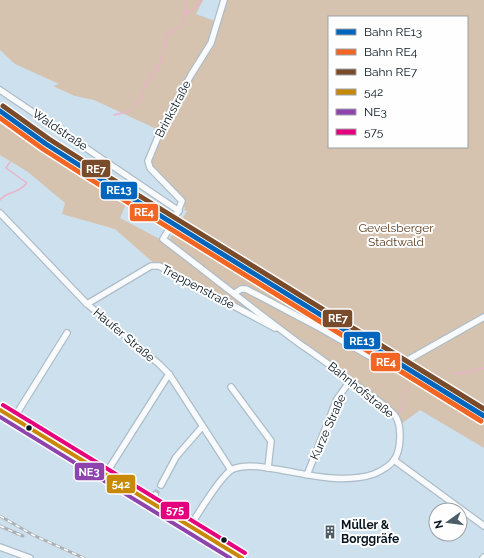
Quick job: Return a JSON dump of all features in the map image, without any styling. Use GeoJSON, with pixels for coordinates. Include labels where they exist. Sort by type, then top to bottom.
{"type":"FeatureCollection","features":[{"type":"Feature","properties":{"kind":"main road"},"geometry":{"type":"LineString","coordinates":[[0,410],[242,558]]}},
{"type":"Feature","properties":{"kind":"street","name":"Brinkstraße"},"geometry":{"type":"LineString","coordinates":[[179,211],[182,201],[150,168],[148,161],[160,132],[191,75],[211,43],[224,0]]}},
{"type":"Feature","properties":{"kind":"street","name":"Waldstraße"},"geometry":{"type":"LineString","coordinates":[[0,90],[179,211]]}},
{"type":"Feature","properties":{"kind":"street","name":"Bahnhofstraße"},"geometry":{"type":"LineString","coordinates":[[179,211],[163,239],[392,412],[400,425],[400,440],[394,460]]}},
{"type":"Feature","properties":{"kind":"street","name":"Haufer Straße"},"geometry":{"type":"LineString","coordinates":[[0,213],[87,304],[159,364],[168,374],[202,428],[231,470]]}},
{"type":"Feature","properties":{"kind":"street","name":"Treppenstraße"},"geometry":{"type":"LineString","coordinates":[[87,304],[151,266],[159,266],[290,336]]}},
{"type":"Feature","properties":{"kind":"street"},"geometry":{"type":"LineString","coordinates":[[235,293],[241,289],[246,289],[320,328],[392,369],[484,317]]}},
{"type":"Feature","properties":{"kind":"street"},"geometry":{"type":"LineString","coordinates":[[14,418],[67,333]]}},
{"type":"Feature","properties":{"kind":"street"},"geometry":{"type":"LineString","coordinates":[[105,475],[168,374]]}},
{"type":"Feature","properties":{"kind":"street","name":"Kurze Straße"},"geometry":{"type":"LineString","coordinates":[[308,475],[337,399],[350,381]]}},
{"type":"Feature","properties":{"kind":"street"},"geometry":{"type":"LineString","coordinates":[[231,387],[271,442],[268,468]]}},
{"type":"Feature","properties":{"kind":"street"},"geometry":{"type":"LineString","coordinates":[[161,485],[176,457],[202,428]]}},
{"type":"Feature","properties":{"kind":"street"},"geometry":{"type":"LineString","coordinates":[[190,527],[207,500],[231,470],[238,467],[245,466],[268,468],[308,475],[334,478],[352,478],[370,475],[381,471],[394,460],[484,526]]}},
{"type":"Feature","properties":{"kind":"street"},"geometry":{"type":"LineString","coordinates":[[151,503],[156,495]]}},
{"type":"Feature","properties":{"kind":"street"},"geometry":{"type":"LineString","coordinates":[[0,547],[30,558]]}},
{"type":"Feature","properties":{"kind":"green space","name":"Gevelsberger Stadtwald"},"geometry":{"type":"Polygon","coordinates":[[[0,0],[203,0],[196,14],[215,21],[223,0],[484,0],[484,448],[420,410],[400,425],[396,417],[290,336],[157,266],[115,229],[62,214],[65,203],[28,172],[0,155],[0,122],[75,174],[126,204],[120,218],[167,243],[187,211],[184,210],[185,208],[149,169],[150,161],[161,131],[94,100],[75,96],[53,86],[59,84],[15,64],[0,50],[0,0]]]}},
{"type":"Feature","properties":{"kind":"waterway"},"geometry":{"type":"LineString","coordinates":[[185,14],[186,0]]}},
{"type":"Feature","properties":{"kind":"waterway"},"geometry":{"type":"LineString","coordinates":[[134,107],[141,99],[145,86],[161,62],[167,35],[179,27],[183,22],[185,14],[196,7],[201,0]]}},
{"type":"Feature","properties":{"kind":"waterway"},"geometry":{"type":"LineString","coordinates":[[114,115],[130,111]]}},
{"type":"Feature","properties":{"kind":"waterway"},"geometry":{"type":"LineString","coordinates":[[0,200],[6,195],[20,189],[27,183],[6,168],[10,162]]}},
{"type":"Feature","properties":{"kind":"waterway"},"geometry":{"type":"LineString","coordinates":[[453,374],[484,368]]}},
{"type":"Feature","properties":{"kind":"waterway"},"geometry":{"type":"LineString","coordinates":[[398,414],[404,405],[405,388]]}},
{"type":"Feature","properties":{"kind":"tunnel"},"geometry":{"type":"LineString","coordinates":[[155,495],[161,485]]}},
{"type":"Feature","properties":{"kind":"railway"},"geometry":{"type":"LineString","coordinates":[[0,516],[33,535],[84,558]]}},
{"type":"Feature","properties":{"kind":"railway"},"geometry":{"type":"LineString","coordinates":[[0,526],[23,536]]}},
{"type":"Feature","properties":{"kind":"rail line","name":"RE7"},"geometry":{"type":"LineString","coordinates":[[3,106],[49,139],[96,169],[484,409]]}},
{"type":"Feature","properties":{"kind":"rail line","name":"RE13"},"geometry":{"type":"LineString","coordinates":[[0,111],[46,144],[93,174],[484,416]]}},
{"type":"Feature","properties":{"kind":"rail line","name":"RE4"},"geometry":{"type":"LineString","coordinates":[[0,118],[43,149],[90,179],[481,421]]}},
{"type":"Feature","properties":{"kind":"transit line","name":"575"},"geometry":{"type":"LineString","coordinates":[[3,405],[245,553]]}},
{"type":"Feature","properties":{"kind":"transit line","name":"542"},"geometry":{"type":"LineString","coordinates":[[0,410],[242,558]]}},
{"type":"Feature","properties":{"kind":"transit line","name":"NE3"},"geometry":{"type":"LineString","coordinates":[[0,417],[230,558]]}},
{"type":"Feature","properties":{"kind":"place","name":"Müller & Borggräfe"},"geometry":{"type":"Point","coordinates":[330,532]}}]}
